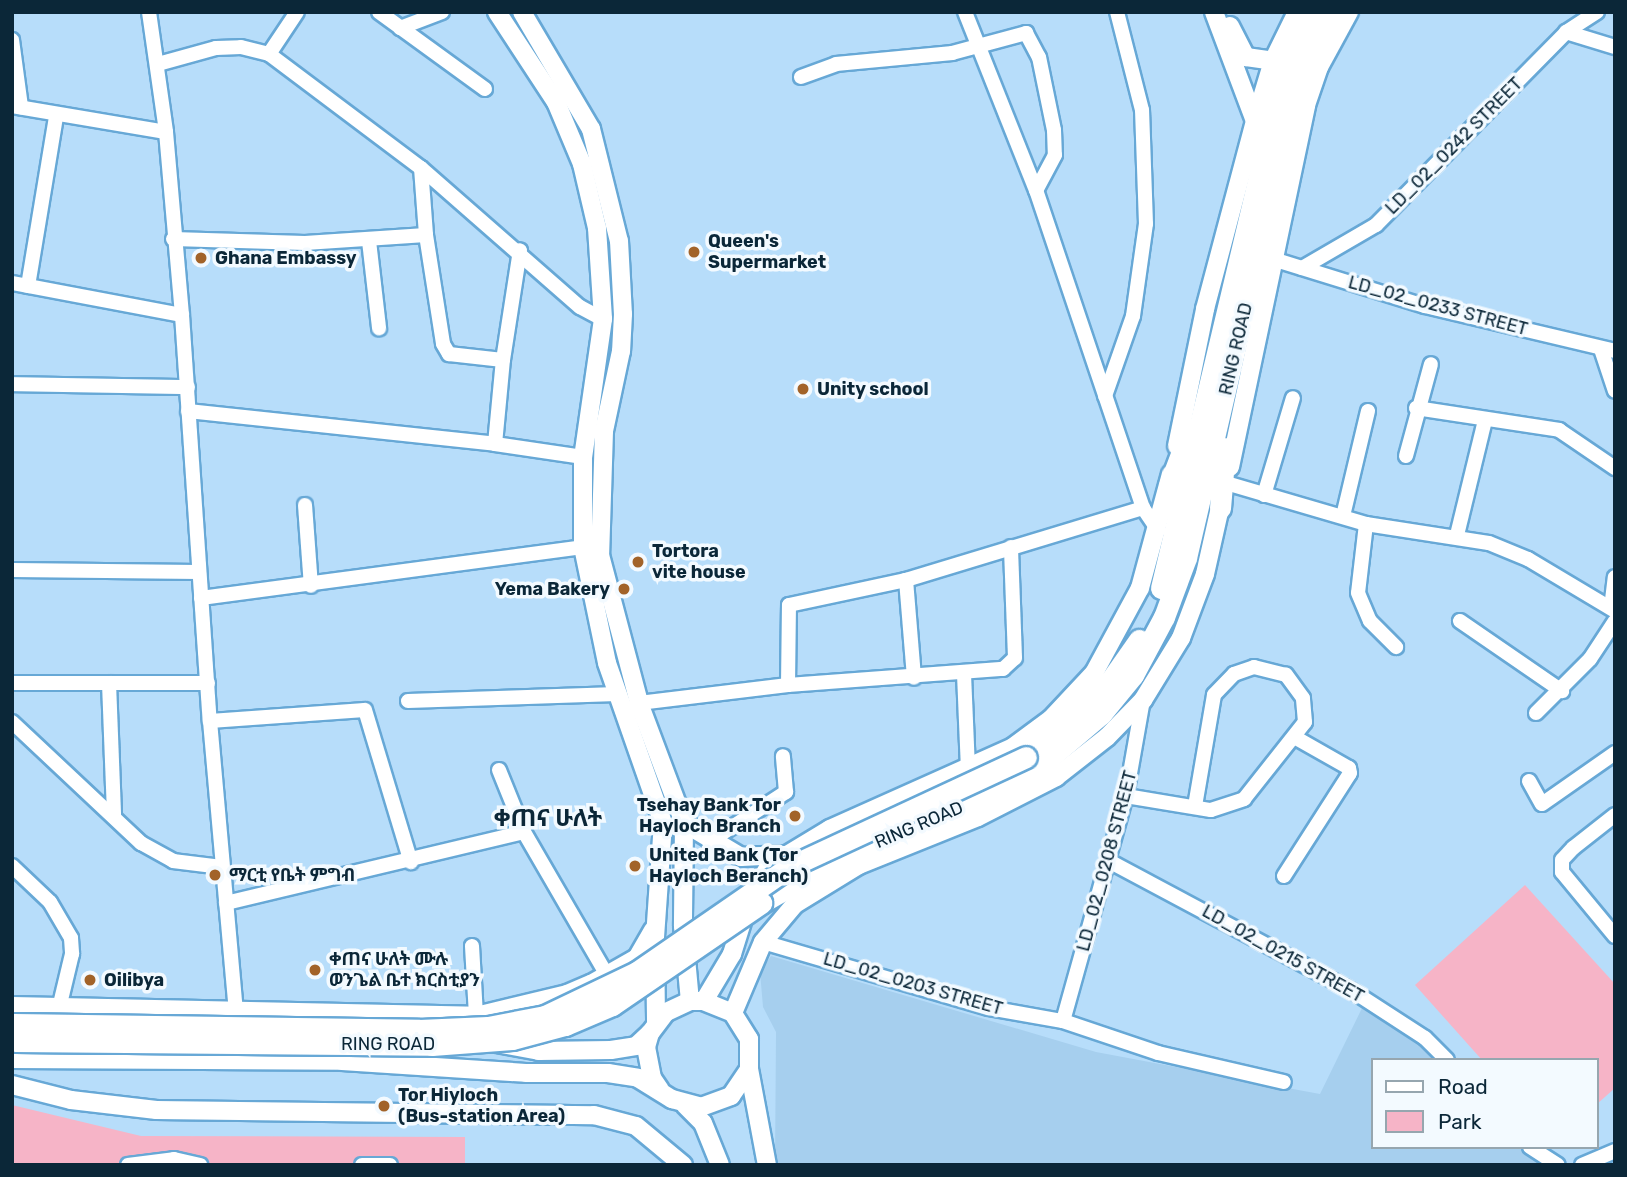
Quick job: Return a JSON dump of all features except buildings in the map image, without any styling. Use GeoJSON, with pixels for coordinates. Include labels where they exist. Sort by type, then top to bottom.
{"type":"FeatureCollection","features":[{"type":"Feature","properties":{"kind":"highway","name":"RING ROAD"},"geometry":{"type":"LineString","coordinates":[[1222,371],[1281,91],[1313,12]]}},
{"type":"Feature","properties":{"kind":"highway","name":"RING ROAD"},"geometry":{"type":"LineString","coordinates":[[13,1032],[432,1045],[539,1033],[628,996],[761,903],[835,860],[989,795],[1031,763],[1055,735],[1111,680],[1144,631],[1166,575],[1296,91],[1331,12]]}},
{"type":"Feature","properties":{"kind":"highway"},"geometry":{"type":"LineString","coordinates":[[1169,486],[1222,371]]}},
{"type":"Feature","properties":{"kind":"highway"},"geometry":{"type":"LineString","coordinates":[[1220,508],[1222,371]]}},
{"type":"Feature","properties":{"kind":"main road"},"geometry":{"type":"LineString","coordinates":[[497,12],[556,102],[582,164],[597,228],[603,319],[583,457],[583,547],[608,634],[639,703],[684,823],[683,926],[697,1001]]}},
{"type":"Feature","properties":{"kind":"main road"},"geometry":{"type":"LineString","coordinates":[[522,12],[590,129],[619,241],[621,351],[604,431],[598,499],[600,555],[617,694],[663,823],[653,1028],[647,1063],[660,1090]]}},
{"type":"Feature","properties":{"kind":"main road"},"geometry":{"type":"LineString","coordinates":[[1214,12],[1255,121]]}},
{"type":"Feature","properties":{"kind":"main road"},"geometry":{"type":"LineString","coordinates":[[1226,12],[1246,57],[1273,61]]}},
{"type":"Feature","properties":{"kind":"main road"},"geometry":{"type":"LineString","coordinates":[[697,1001],[732,954],[761,876],[783,855],[830,829],[968,771],[1036,733],[1094,673],[1140,588],[1158,530],[1205,309],[1255,121],[1273,61],[1297,12]]}},
{"type":"Feature","properties":{"kind":"main road"},"geometry":{"type":"LineString","coordinates":[[733,1013],[763,942],[795,904],[827,883],[978,817],[1056,777],[1107,737],[1143,700],[1181,638],[1205,573],[1276,260],[1306,105],[1319,67],[1349,12]]}},
{"type":"Feature","properties":{"kind":"main road"},"geometry":{"type":"LineString","coordinates":[[684,823],[709,842],[741,857],[783,855]]}},
{"type":"Feature","properties":{"kind":"main road"},"geometry":{"type":"LineString","coordinates":[[13,1032],[59,1008],[476,1016],[567,994],[607,975],[645,950],[657,917]]}},
{"type":"Feature","properties":{"kind":"main road"},"geometry":{"type":"LineString","coordinates":[[432,1016],[471,1035],[539,1051],[636,1046],[677,1005],[697,1001],[733,1013],[749,1039],[750,1069],[767,1165]]}},
{"type":"Feature","properties":{"kind":"main road"},"geometry":{"type":"LineString","coordinates":[[13,1032],[189,1058],[608,1073],[638,1078],[685,1105],[703,1123],[720,1165]]}},
{"type":"Feature","properties":{"kind":"main road"},"geometry":{"type":"LineString","coordinates":[[685,1105],[717,1104],[743,1084],[750,1069]]}},
{"type":"Feature","properties":{"kind":"main road"},"geometry":{"type":"LineString","coordinates":[[12,1085],[71,1100],[156,1110],[594,1115],[636,1126],[683,1165]]}},
{"type":"Feature","properties":{"kind":"street"},"geometry":{"type":"LineString","coordinates":[[149,12],[166,132],[173,239],[182,315],[210,721],[236,1012]]}},
{"type":"Feature","properties":{"kind":"street"},"geometry":{"type":"LineString","coordinates":[[269,54],[297,12]]}},
{"type":"Feature","properties":{"kind":"street"},"geometry":{"type":"LineString","coordinates":[[379,12],[485,89]]}},
{"type":"Feature","properties":{"kind":"street"},"geometry":{"type":"LineString","coordinates":[[400,28],[442,12]]}},
{"type":"Feature","properties":{"kind":"street"},"geometry":{"type":"LineString","coordinates":[[965,12],[1036,190],[1143,508],[1158,530]]}},
{"type":"Feature","properties":{"kind":"street"},"geometry":{"type":"LineString","coordinates":[[1105,396],[1133,316],[1146,224],[1142,110],[1116,12]]}},
{"type":"Feature","properties":{"kind":"street","name":"LD_02_0242 STREET"},"geometry":{"type":"LineString","coordinates":[[1302,268],[1333,253],[1376,225],[1566,32],[1597,12]]}},
{"type":"Feature","properties":{"kind":"street"},"geometry":{"type":"LineString","coordinates":[[1566,32],[1615,47]]}},
{"type":"Feature","properties":{"kind":"street"},"geometry":{"type":"LineString","coordinates":[[801,77],[836,64],[979,46],[1026,33],[1039,57],[1055,155],[1036,190]]}},
{"type":"Feature","properties":{"kind":"street"},"geometry":{"type":"LineString","coordinates":[[12,40],[16,106],[56,116],[166,132]]}},
{"type":"Feature","properties":{"kind":"street"},"geometry":{"type":"LineString","coordinates":[[158,64],[216,48],[241,47],[269,54],[421,168],[520,250],[580,307],[603,319]]}},
{"type":"Feature","properties":{"kind":"street"},"geometry":{"type":"LineString","coordinates":[[28,286],[56,116]]}},
{"type":"Feature","properties":{"kind":"street"},"geometry":{"type":"LineString","coordinates":[[421,168],[426,235],[443,344],[449,354],[503,360]]}},
{"type":"Feature","properties":{"kind":"street"},"geometry":{"type":"LineString","coordinates":[[173,239],[369,241],[426,235]]}},
{"type":"Feature","properties":{"kind":"street"},"geometry":{"type":"LineString","coordinates":[[369,241],[379,328]]}},
{"type":"Feature","properties":{"kind":"street"},"geometry":{"type":"LineString","coordinates":[[495,444],[503,360],[520,250]]}},
{"type":"Feature","properties":{"kind":"street"},"geometry":{"type":"LineString","coordinates":[[1332,278],[1333,253]]}},
{"type":"Feature","properties":{"kind":"street","name":"LD_02_0233 STREET"},"geometry":{"type":"LineString","coordinates":[[1276,260],[1332,278],[1608,350]]}},
{"type":"Feature","properties":{"kind":"street"},"geometry":{"type":"LineString","coordinates":[[12,283],[182,315]]}},
{"type":"Feature","properties":{"kind":"street"},"geometry":{"type":"LineString","coordinates":[[1608,350],[1615,391]]}},
{"type":"Feature","properties":{"kind":"street"},"geometry":{"type":"LineString","coordinates":[[1406,456],[1416,408],[1431,364]]}},
{"type":"Feature","properties":{"kind":"street"},"geometry":{"type":"LineString","coordinates":[[12,384],[188,387]]}},
{"type":"Feature","properties":{"kind":"street"},"geometry":{"type":"LineString","coordinates":[[1264,495],[1293,398]]}},
{"type":"Feature","properties":{"kind":"street"},"geometry":{"type":"LineString","coordinates":[[1416,408],[1559,430],[1615,468]]}},
{"type":"Feature","properties":{"kind":"street"},"geometry":{"type":"LineString","coordinates":[[188,411],[495,444],[583,457]]}},
{"type":"Feature","properties":{"kind":"street"},"geometry":{"type":"LineString","coordinates":[[1343,516],[1368,411]]}},
{"type":"Feature","properties":{"kind":"street"},"geometry":{"type":"LineString","coordinates":[[1457,535],[1485,420]]}},
{"type":"Feature","properties":{"kind":"street"},"geometry":{"type":"LineString","coordinates":[[1226,483],[1366,524],[1457,535],[1528,559],[1613,613]]}},
{"type":"Feature","properties":{"kind":"street"},"geometry":{"type":"LineString","coordinates":[[305,505],[311,586]]}},
{"type":"Feature","properties":{"kind":"street"},"geometry":{"type":"LineString","coordinates":[[789,685],[789,605],[906,580],[1143,508]]}},
{"type":"Feature","properties":{"kind":"street"},"geometry":{"type":"LineString","coordinates":[[1366,524],[1358,593],[1370,621],[1396,647]]}},
{"type":"Feature","properties":{"kind":"street"},"geometry":{"type":"LineString","coordinates":[[201,598],[311,586],[583,547]]}},
{"type":"Feature","properties":{"kind":"street"},"geometry":{"type":"LineString","coordinates":[[639,703],[789,685],[914,678],[1003,669],[1015,658],[1011,547]]}},
{"type":"Feature","properties":{"kind":"street"},"geometry":{"type":"LineString","coordinates":[[12,570],[199,572]]}},
{"type":"Feature","properties":{"kind":"street"},"geometry":{"type":"LineString","coordinates":[[1536,713],[1562,691],[1613,613],[1615,577]]}},
{"type":"Feature","properties":{"kind":"street"},"geometry":{"type":"LineString","coordinates":[[906,580],[914,678]]}},
{"type":"Feature","properties":{"kind":"street"},"geometry":{"type":"LineString","coordinates":[[1460,621],[1562,691]]}},
{"type":"Feature","properties":{"kind":"street"},"geometry":{"type":"LineString","coordinates":[[1126,796],[1211,810],[1244,799],[1296,738],[1305,722],[1305,710],[1297,687],[1286,675],[1267,667],[1234,674],[1214,695],[1195,806]]}},
{"type":"Feature","properties":{"kind":"street"},"geometry":{"type":"LineString","coordinates":[[964,674],[968,771]]}},
{"type":"Feature","properties":{"kind":"street"},"geometry":{"type":"LineString","coordinates":[[12,683],[208,683]]}},
{"type":"Feature","properties":{"kind":"street"},"geometry":{"type":"LineString","coordinates":[[109,683],[114,816]]}},
{"type":"Feature","properties":{"kind":"street"},"geometry":{"type":"LineString","coordinates":[[408,701],[617,694]]}},
{"type":"Feature","properties":{"kind":"street","name":"LD_02_0208 STREET"},"geometry":{"type":"LineString","coordinates":[[1063,1021],[1126,796],[1143,700]]}},
{"type":"Feature","properties":{"kind":"street"},"geometry":{"type":"LineString","coordinates":[[210,721],[365,710],[411,862]]}},
{"type":"Feature","properties":{"kind":"street"},"geometry":{"type":"LineString","coordinates":[[12,722],[141,843],[173,861],[222,867]]}},
{"type":"Feature","properties":{"kind":"street"},"geometry":{"type":"LineString","coordinates":[[1284,876],[1350,773],[1349,768],[1296,738]]}},
{"type":"Feature","properties":{"kind":"street"},"geometry":{"type":"LineString","coordinates":[[1529,780],[1542,804],[1615,753]]}},
{"type":"Feature","properties":{"kind":"street"},"geometry":{"type":"LineString","coordinates":[[709,842],[786,792],[783,756]]}},
{"type":"Feature","properties":{"kind":"street"},"geometry":{"type":"LineString","coordinates":[[499,770],[524,832],[607,975]]}},
{"type":"Feature","properties":{"kind":"street"},"geometry":{"type":"LineString","coordinates":[[1615,815],[1573,848],[1563,860],[1562,872],[1615,936]]}},
{"type":"Feature","properties":{"kind":"street"},"geometry":{"type":"LineString","coordinates":[[226,903],[323,878],[411,862],[524,832]]}},
{"type":"Feature","properties":{"kind":"street","name":"LD_02_0215 STREET"},"geometry":{"type":"LineString","coordinates":[[1109,861],[1351,990],[1425,1038],[1445,1058]]}},
{"type":"Feature","properties":{"kind":"street"},"geometry":{"type":"LineString","coordinates":[[12,866],[50,902],[71,938],[72,954],[59,1008]]}},
{"type":"Feature","properties":{"kind":"street","name":"LD_02_0203 STREET"},"geometry":{"type":"LineString","coordinates":[[763,942],[989,1008],[1063,1021],[1158,1053],[1284,1082]]}},
{"type":"Feature","properties":{"kind":"street"},"geometry":{"type":"LineString","coordinates":[[472,946],[476,1016]]}},
{"type":"Feature","properties":{"kind":"street"},"geometry":{"type":"LineString","coordinates":[[1533,1149],[1558,1165]]}},
{"type":"Feature","properties":{"kind":"street"},"geometry":{"type":"LineString","coordinates":[[1582,1165],[1615,1151]]}},
{"type":"Feature","properties":{"kind":"street"},"geometry":{"type":"LineString","coordinates":[[128,1165],[174,1159],[200,1165]]}},
{"type":"Feature","properties":{"kind":"street"},"geometry":{"type":"LineString","coordinates":[[362,1165],[390,1165]]}},
{"type":"Feature","properties":{"kind":"shaded area"},"geometry":{"type":"Polygon","coordinates":[[[771,956],[1096,1052],[1320,1094],[1365,1002],[1435,1058],[1372,1058],[1372,1149],[1548,1149],[1556,1165],[775,1165],[776,1032],[763,1007],[760,972],[771,956]]]}},
{"type":"Feature","properties":{"kind":"green space"},"geometry":{"type":"Polygon","coordinates":[[[1525,885],[1615,984],[1615,1088],[1599,1102],[1599,1058],[1480,1058],[1415,985],[1525,885]]]}},
{"type":"Feature","properties":{"kind":"green space"},"geometry":{"type":"Polygon","coordinates":[[[12,1105],[141,1136],[465,1137],[465,1165],[12,1165],[12,1105]]]}},
{"type":"Feature","properties":{"kind":"place","name":"Queen's Supermarket"},"geometry":{"type":"Point","coordinates":[694,252]}},
{"type":"Feature","properties":{"kind":"place","name":"Ghana Embassy"},"geometry":{"type":"Point","coordinates":[201,258]}},
{"type":"Feature","properties":{"kind":"place","name":"Unity school"},"geometry":{"type":"Point","coordinates":[803,389]}},
{"type":"Feature","properties":{"kind":"place","name":"Tortora vite house"},"geometry":{"type":"Point","coordinates":[638,562]}},
{"type":"Feature","properties":{"kind":"place","name":"Yema Bakery"},"geometry":{"type":"Point","coordinates":[624,589]}},
{"type":"Feature","properties":{"kind":"place","name":"Tsehay Bank Tor Hayloch Branch"},"geometry":{"type":"Point","coordinates":[795,816]}},
{"type":"Feature","properties":{"kind":"place","name":"United Bank (Tor Hayloch Beranch)"},"geometry":{"type":"Point","coordinates":[635,866]}},
{"type":"Feature","properties":{"kind":"place","name":"ማርቲ የቤት ምግብ"},"geometry":{"type":"Point","coordinates":[215,875]}},
{"type":"Feature","properties":{"kind":"place","name":"ቀጠና ሁለት ሙሉ ወንጌል ቤተ ክርስቲያን"},"geometry":{"type":"Point","coordinates":[315,970]}},
{"type":"Feature","properties":{"kind":"place","name":"Oilibya"},"geometry":{"type":"Point","coordinates":[90,980]}},
{"type":"Feature","properties":{"kind":"place","name":"Tor Hiyloch (Bus-station Area)"},"geometry":{"type":"Point","coordinates":[384,1106]}},
{"type":"Feature","properties":{"kind":"district","name":"ቀጠና ሁለት"},"geometry":{"type":"Point","coordinates":[548,819]}}]}
